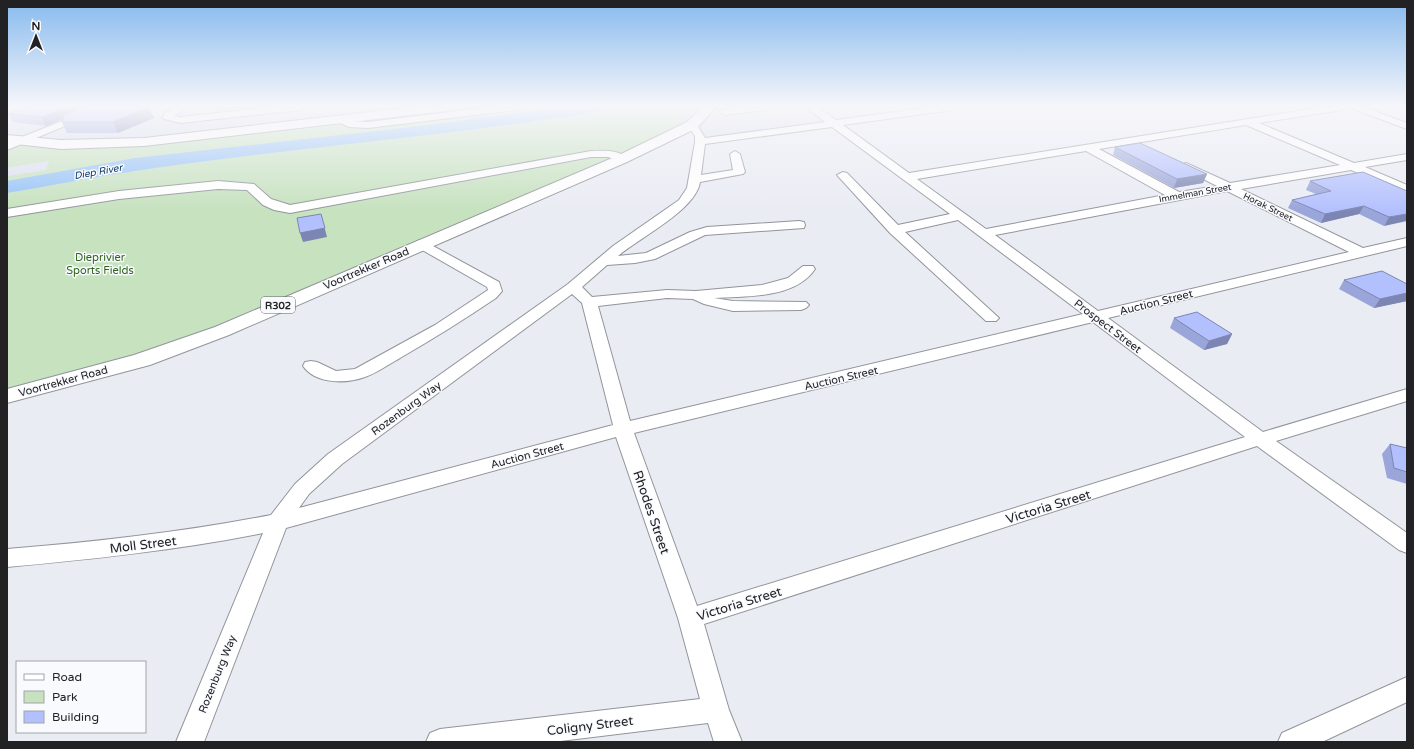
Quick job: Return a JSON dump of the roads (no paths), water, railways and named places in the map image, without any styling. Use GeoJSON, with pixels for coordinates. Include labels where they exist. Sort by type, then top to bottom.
{"type":"FeatureCollection","features":[{"type":"Feature","properties":{"kind":"main road"},"geometry":{"type":"LineString","coordinates":[[51,142],[69,144],[137,142]]}},
{"type":"Feature","properties":{"kind":"main road","name":"Voortrekker Road"},"geometry":{"type":"LineString","coordinates":[[7,396],[142,360],[215,333],[622,159],[656,142]]}},
{"type":"Feature","properties":{"kind":"street"},"geometry":{"type":"LineString","coordinates":[[7,147],[19,142]]}},
{"type":"Feature","properties":{"kind":"street","name":"Rozenburg Way"},"geometry":{"type":"LineString","coordinates":[[190,742],[278,522],[302,489],[335,460],[573,287],[618,249],[683,203],[693,188],[700,142]]}},
{"type":"Feature","properties":{"kind":"street","name":"Prospect Street"},"geometry":{"type":"LineString","coordinates":[[858,142],[984,233],[1260,439],[1407,544]]}},
{"type":"Feature","properties":{"kind":"street"},"geometry":{"type":"LineString","coordinates":[[906,177],[1121,142]]}},
{"type":"Feature","properties":{"kind":"street"},"geometry":{"type":"LineString","coordinates":[[1138,142],[1154,150]]}},
{"type":"Feature","properties":{"kind":"street"},"geometry":{"type":"LineString","coordinates":[[1295,142],[1407,189]]}},
{"type":"Feature","properties":{"kind":"street"},"geometry":{"type":"LineString","coordinates":[[1086,147],[1177,196]]}},
{"type":"Feature","properties":{"kind":"street"},"geometry":{"type":"LineString","coordinates":[[7,213],[119,195],[218,185],[250,187],[267,202],[278,208],[290,209],[591,154],[610,154],[622,159]]}},
{"type":"Feature","properties":{"kind":"street"},"geometry":{"type":"LineString","coordinates":[[694,179],[739,172],[735,154]]}},
{"type":"Feature","properties":{"kind":"street","name":"Immelman Street"},"geometry":{"type":"LineString","coordinates":[[984,233],[1177,196],[1356,167],[1407,157]]}},
{"type":"Feature","properties":{"kind":"street","name":"Horak Street"},"geometry":{"type":"LineString","coordinates":[[1175,160],[1360,252]]}},
{"type":"Feature","properties":{"kind":"street"},"geometry":{"type":"LineString","coordinates":[[844,175],[895,230],[991,318]]}},
{"type":"Feature","properties":{"kind":"street"},"geometry":{"type":"LineString","coordinates":[[895,230],[960,216]]}},
{"type":"Feature","properties":{"kind":"street"},"geometry":{"type":"LineString","coordinates":[[604,261],[639,259],[652,256],[664,251],[692,234],[706,231],[799,225]]}},
{"type":"Feature","properties":{"kind":"street","name":"Auction Street"},"geometry":{"type":"LineString","coordinates":[[278,522],[623,429],[1407,242]]}},
{"type":"Feature","properties":{"kind":"street"},"geometry":{"type":"LineString","coordinates":[[311,366],[332,377],[349,377],[362,373],[441,328],[491,296],[495,290],[494,285],[422,244]]}},
{"type":"Feature","properties":{"kind":"street"},"geometry":{"type":"LineString","coordinates":[[573,287],[589,302],[667,294],[695,295],[765,289],[781,286],[793,281],[808,269]]}},
{"type":"Feature","properties":{"kind":"street"},"geometry":{"type":"LineString","coordinates":[[695,295],[709,301],[733,306],[801,305]]}},
{"type":"Feature","properties":{"kind":"street","name":"Rhodes Street"},"geometry":{"type":"LineString","coordinates":[[589,302],[623,429],[690,618],[716,710],[728,742]]}},
{"type":"Feature","properties":{"kind":"street","name":"Victoria Street"},"geometry":{"type":"LineString","coordinates":[[690,618],[1260,439],[1407,395]]}},
{"type":"Feature","properties":{"kind":"street","name":"Moll Street"},"geometry":{"type":"LineString","coordinates":[[7,558],[110,549],[218,534],[278,522]]}},
{"type":"Feature","properties":{"kind":"street"},"geometry":{"type":"LineString","coordinates":[[1292,742],[1407,689]]}},
{"type":"Feature","properties":{"kind":"street","name":"Coligny Street"},"geometry":{"type":"LineString","coordinates":[[440,742],[716,710]]}},
{"type":"Feature","properties":{"kind":"waterway","name":"Diep River"},"geometry":{"type":"LineString","coordinates":[[7,187],[135,164],[323,142]]}},
{"type":"Feature","properties":{"kind":"park label","name":"Dieprivier Sports Fields"},"geometry":{"type":"Point","coordinates":[100,263]}}]}
